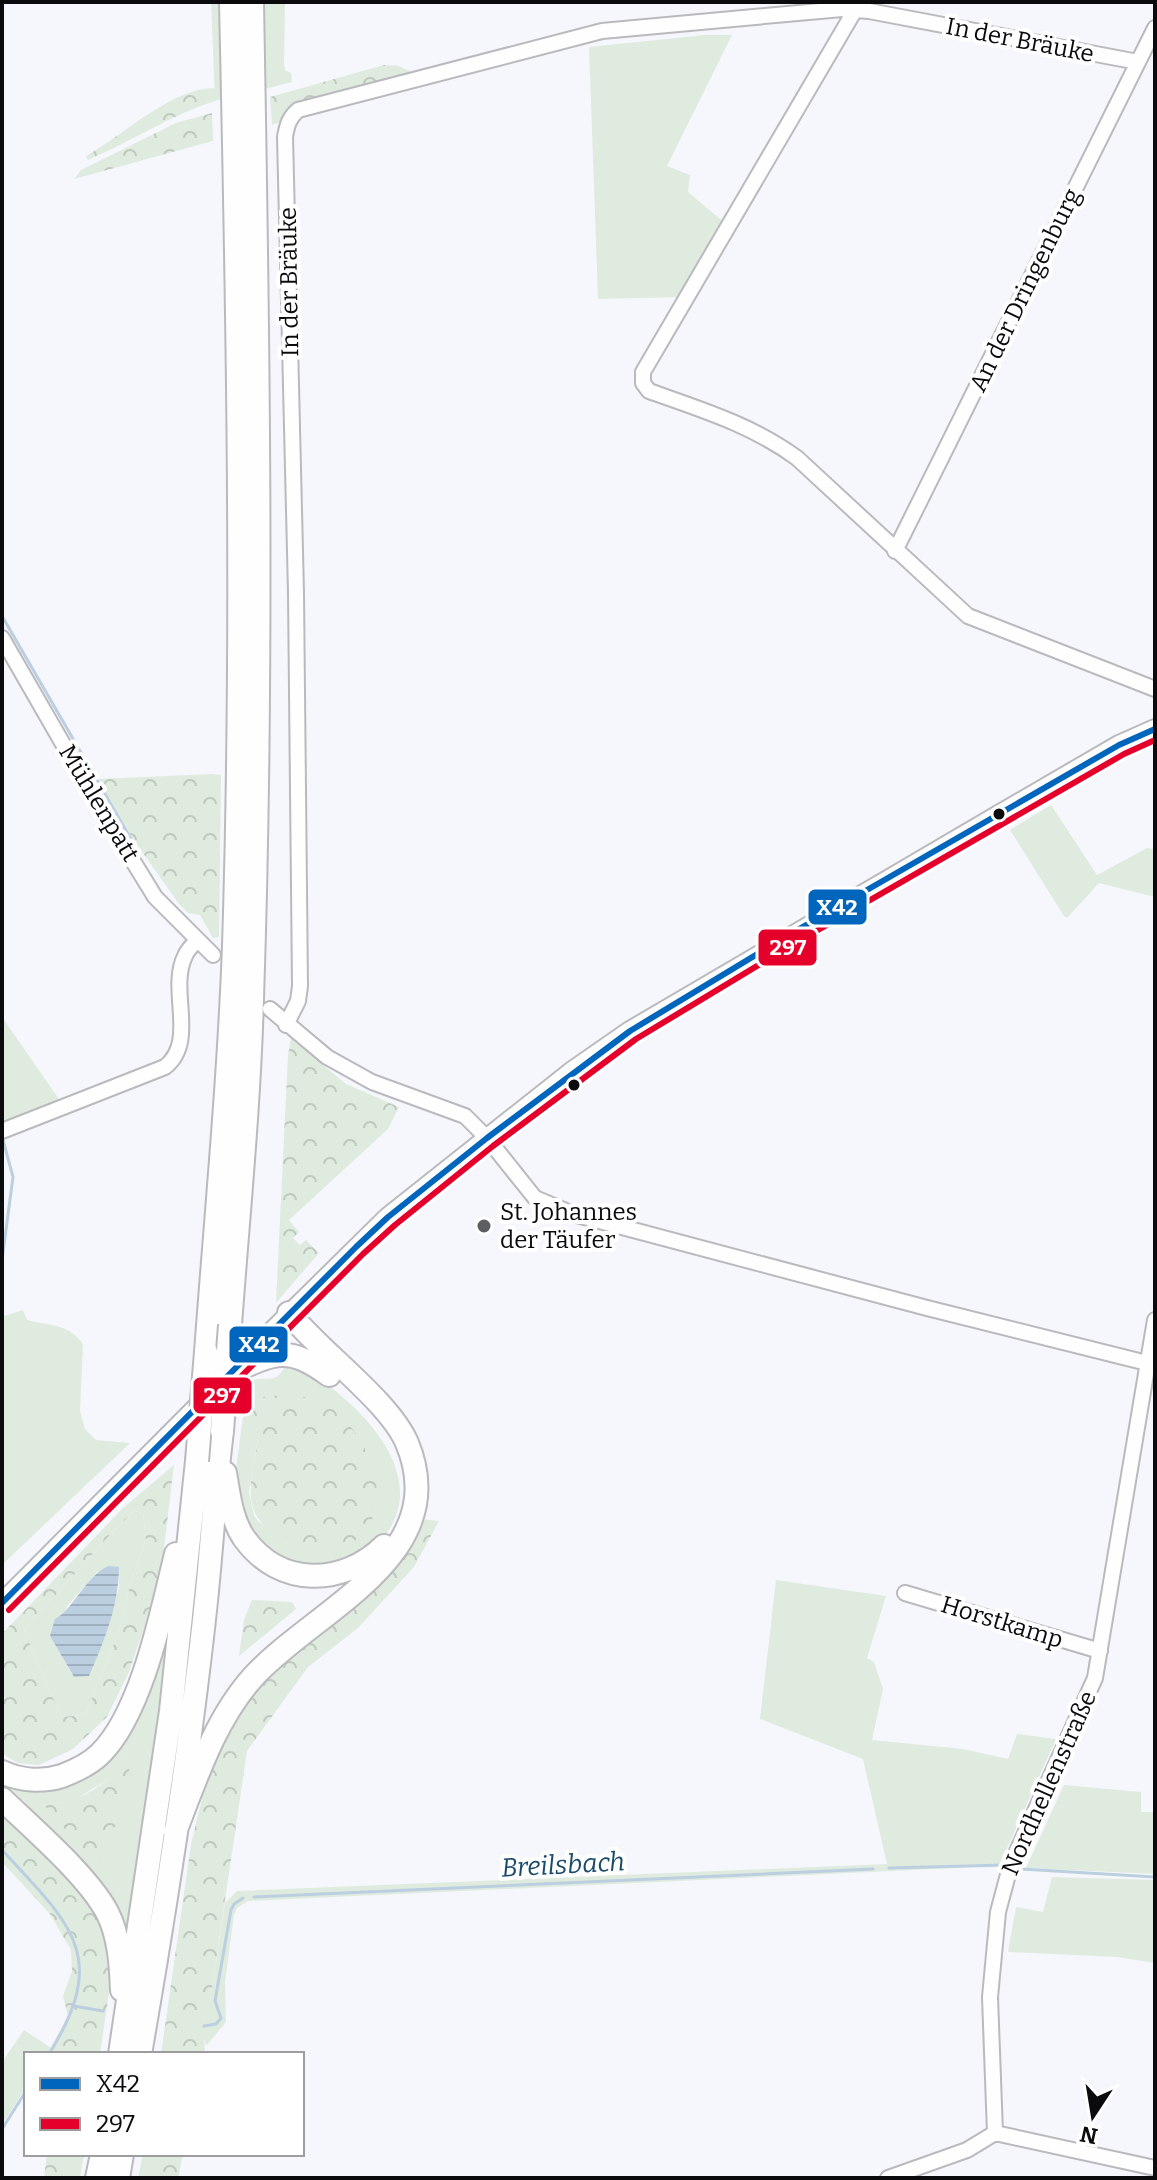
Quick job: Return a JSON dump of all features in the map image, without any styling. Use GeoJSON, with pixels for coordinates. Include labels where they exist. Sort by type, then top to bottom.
{"type":"FeatureCollection","features":[{"type":"Feature","properties":{"kind":"highway"},"geometry":{"type":"LineString","coordinates":[[127,2050],[171,1711],[197,1468],[234,932],[240,575],[239,337],[231,2]]}},
{"type":"Feature","properties":{"kind":"highway"},"geometry":{"type":"LineString","coordinates":[[127,2050],[175,1832],[206,1601],[222,1438],[252,1003],[259,694],[259,336],[252,2]]}},
{"type":"Feature","properties":{"kind":"highway"},"geometry":{"type":"LineString","coordinates":[[222,1438],[236,1522],[244,1538],[259,1554],[279,1567],[299,1574],[345,1572],[365,1563],[383,1547],[400,1521],[404,1492],[402,1468],[389,1441],[369,1413],[329,1375],[284,1319]]}},
{"type":"Feature","properties":{"kind":"highway"},"geometry":{"type":"LineString","coordinates":[[175,1832],[208,1748],[253,1677],[310,1625],[371,1578],[399,1545],[410,1526],[416,1505],[416,1473],[406,1441],[383,1409],[302,1329],[284,1319]]}},
{"type":"Feature","properties":{"kind":"highway"},"geometry":{"type":"LineString","coordinates":[[232,1372],[285,1353],[305,1358],[329,1375]]}},
{"type":"Feature","properties":{"kind":"highway"},"geometry":{"type":"LineString","coordinates":[[2,1772],[23,1779],[51,1779],[98,1756],[121,1725],[143,1675],[160,1622],[197,1468]]}},
{"type":"Feature","properties":{"kind":"highway"},"geometry":{"type":"LineString","coordinates":[[2,1799],[93,1890],[108,1914],[118,1946],[127,2050]]}},
{"type":"Feature","properties":{"kind":"highway"},"geometry":{"type":"LineString","coordinates":[[97,2178],[102,2156]]}},
{"type":"Feature","properties":{"kind":"highway"},"geometry":{"type":"LineString","coordinates":[[118,2178],[122,2156]]}},
{"type":"Feature","properties":{"kind":"main road"},"geometry":{"type":"LineString","coordinates":[[2,1603],[388,1217],[487,1138],[630,1031],[1119,745],[1155,729]]}},
{"type":"Feature","properties":{"kind":"street"},"geometry":{"type":"LineString","coordinates":[[855,10],[643,372],[643,383],[649,391],[745,426],[778,444],[968,616],[1155,689]]}},
{"type":"Feature","properties":{"kind":"street","name":"In der Bräuke"},"geometry":{"type":"LineString","coordinates":[[286,1025],[298,1001],[300,986],[287,122],[298,110],[602,31],[747,16],[869,11],[1138,62]]}},
{"type":"Feature","properties":{"kind":"street","name":"An der Dringenburg"},"geometry":{"type":"LineString","coordinates":[[895,551],[1155,28]]}},
{"type":"Feature","properties":{"kind":"street","name":"Mühlenpatt"},"geometry":{"type":"LineString","coordinates":[[2,638],[155,897],[213,955]]}},
{"type":"Feature","properties":{"kind":"street"},"geometry":{"type":"LineString","coordinates":[[2,1131],[165,1067],[173,1061],[179,1049],[181,970],[185,956],[197,940]]}},
{"type":"Feature","properties":{"kind":"street"},"geometry":{"type":"LineString","coordinates":[[270,1009],[327,1057],[372,1082],[465,1116],[487,1138],[535,1198],[573,1214],[1152,1364]]}},
{"type":"Feature","properties":{"kind":"street","name":"Nordhellenstraße"},"geometry":{"type":"LineString","coordinates":[[995,2133],[990,1997],[998,1912],[1010,1867],[1095,1678],[1152,1364],[1155,1320]]}},
{"type":"Feature","properties":{"kind":"street","name":"Horstkamp"},"geometry":{"type":"LineString","coordinates":[[905,1593],[1100,1651]]}},
{"type":"Feature","properties":{"kind":"street"},"geometry":{"type":"LineString","coordinates":[[888,2178],[967,2150],[995,2133],[1155,2168]]}},
{"type":"Feature","properties":{"kind":"green space"},"geometry":{"type":"Polygon","coordinates":[[[211,2],[219,2],[221,99],[215,101],[211,2]]]}},
{"type":"Feature","properties":{"kind":"green space"},"geometry":{"type":"Polygon","coordinates":[[[263,2],[285,2],[284,65],[285,70],[291,73],[292,82],[265,89],[263,2]]]}},
{"type":"Feature","properties":{"kind":"green space"},"geometry":{"type":"Polygon","coordinates":[[[732,35],[667,166],[690,175],[688,192],[726,224],[683,297],[598,299],[589,47],[732,35]]]}},
{"type":"Feature","properties":{"kind":"green space"},"geometry":{"type":"Polygon","coordinates":[[[384,65],[399,66],[416,74],[272,125],[270,97],[384,65]]]}},
{"type":"Feature","properties":{"kind":"green space"},"geometry":{"type":"Polygon","coordinates":[[[215,88],[215,101],[183,113],[88,160],[86,156],[165,104],[198,90],[215,88]]]}},
{"type":"Feature","properties":{"kind":"green space"},"geometry":{"type":"Polygon","coordinates":[[[212,113],[213,141],[74,179],[81,170],[176,123],[212,113]]]}},
{"type":"Feature","properties":{"kind":"green space"},"geometry":{"type":"Polygon","coordinates":[[[221,775],[219,937],[213,938],[200,915],[188,913],[179,904],[133,839],[98,779],[221,775]]]}},
{"type":"Feature","properties":{"kind":"green space"},"geometry":{"type":"Polygon","coordinates":[[[1051,805],[1097,875],[1147,848],[1155,849],[1155,897],[1099,883],[1067,918],[1064,916],[1010,830],[1051,805]]]}},
{"type":"Feature","properties":{"kind":"green space"},"geometry":{"type":"Polygon","coordinates":[[[2,1017],[61,1102],[2,1125],[2,1017]]]}},
{"type":"Feature","properties":{"kind":"green space"},"geometry":{"type":"Polygon","coordinates":[[[291,1038],[346,1084],[399,1107],[388,1129],[289,1220],[299,1232],[293,1238],[300,1245],[306,1240],[319,1253],[276,1303],[288,1055],[291,1038]]]}},
{"type":"Feature","properties":{"kind":"green space"},"geometry":{"type":"Polygon","coordinates":[[[23,1310],[27,1320],[65,1329],[83,1344],[80,1411],[85,1429],[96,1440],[130,1443],[2,1565],[2,1317],[23,1310]]]}},
{"type":"Feature","properties":{"kind":"green space"},"geometry":{"type":"Polygon","coordinates":[[[288,1359],[310,1372],[357,1410],[377,1433],[392,1458],[400,1484],[398,1510],[384,1537],[367,1551],[332,1570],[282,1561],[248,1530],[235,1478],[242,1423],[259,1432],[249,1493],[254,1515],[287,1544],[301,1548],[360,1537],[376,1507],[246,1399],[248,1382],[276,1377],[288,1359]]]}},
{"type":"Feature","properties":{"kind":"green space"},"geometry":{"type":"Polygon","coordinates":[[[281,1395],[323,1403],[338,1413],[363,1444],[376,1483],[376,1502],[372,1520],[361,1536],[348,1544],[295,1548],[276,1536],[255,1512],[251,1486],[259,1433],[242,1423],[246,1399],[281,1395]]]}},
{"type":"Feature","properties":{"kind":"green space"},"geometry":{"type":"Polygon","coordinates":[[[174,1465],[160,1581],[129,1672],[107,1717],[73,1749],[39,1765],[17,1763],[2,1753],[2,1634],[123,1508],[174,1465]],[[134,1511],[24,1630],[61,1717],[85,1715],[119,1632],[131,1581],[146,1540],[143,1513],[134,1511]]]}},
{"type":"Feature","properties":{"kind":"green space"},"geometry":{"type":"Polygon","coordinates":[[[134,1511],[143,1513],[146,1540],[131,1581],[119,1632],[85,1715],[61,1717],[24,1630],[134,1511]],[[119,1567],[97,1572],[69,1604],[50,1636],[73,1676],[102,1644],[119,1588],[119,1567]]]}},
{"type":"Feature","properties":{"kind":"green space"},"geometry":{"type":"Polygon","coordinates":[[[420,1519],[439,1521],[414,1567],[358,1628],[308,1667],[247,1751],[210,2002],[203,2018],[205,2052],[161,2052],[191,1844],[206,1782],[231,1730],[258,1688],[284,1659],[388,1576],[399,1563],[420,1519]]]}},
{"type":"Feature","properties":{"kind":"green space"},"geometry":{"type":"Polygon","coordinates":[[[776,1580],[886,1596],[867,1658],[874,1662],[883,1689],[872,1740],[963,1749],[1008,1759],[1017,1734],[1056,1739],[999,1866],[248,1901],[237,1908],[234,1915],[225,1982],[226,2022],[206,2046],[203,2018],[210,2001],[225,1903],[237,1891],[887,1864],[863,1759],[760,1719],[776,1580]]]}},
{"type":"Feature","properties":{"kind":"green space"},"geometry":{"type":"Polygon","coordinates":[[[252,1600],[292,1602],[296,1609],[239,1656],[244,1620],[252,1600]]]}},
{"type":"Feature","properties":{"kind":"green space"},"geometry":{"type":"Polygon","coordinates":[[[170,1622],[127,1948],[2,1791],[2,1779],[86,1773],[170,1622]],[[127,1754],[110,1778],[73,1801],[44,1805],[97,1865],[103,1861],[125,1788],[127,1754]]]}},
{"type":"Feature","properties":{"kind":"green space"},"geometry":{"type":"Polygon","coordinates":[[[128,1753],[130,1764],[126,1791],[103,1861],[97,1866],[43,1804],[69,1801],[93,1790],[108,1779],[128,1753]]]}},
{"type":"Feature","properties":{"kind":"green space"},"geometry":{"type":"Polygon","coordinates":[[[1064,1785],[1141,1792],[1141,1812],[1155,1812],[1155,1874],[1026,1868],[1064,1785]]]}},
{"type":"Feature","properties":{"kind":"green space"},"geometry":{"type":"Polygon","coordinates":[[[2,1815],[61,1872],[87,1902],[104,1932],[110,1986],[100,2052],[48,2052],[68,2016],[63,1996],[72,1971],[71,1950],[50,1914],[2,1862],[2,1815]]]}},
{"type":"Feature","properties":{"kind":"green space"},"geometry":{"type":"Polygon","coordinates":[[[1052,1877],[1155,1880],[1155,1963],[1117,1957],[1008,1952],[1016,1907],[1043,1912],[1052,1877]]]}},
{"type":"Feature","properties":{"kind":"green space"},"geometry":{"type":"Polygon","coordinates":[[[24,2030],[51,2048],[48,2052],[24,2052],[24,2090],[2,2125],[2,2062],[24,2030]]]}},
{"type":"Feature","properties":{"kind":"green space"},"geometry":{"type":"Polygon","coordinates":[[[47,2156],[84,2156],[80,2178],[44,2178],[47,2156]]]}},
{"type":"Feature","properties":{"kind":"green space"},"geometry":{"type":"Polygon","coordinates":[[[143,2156],[183,2156],[178,2178],[138,2178],[143,2156]]]}},
{"type":"Feature","properties":{"kind":"water"},"geometry":{"type":"Polygon","coordinates":[[[108,1566],[119,1567],[110,1623],[89,1676],[74,1677],[50,1636],[55,1619],[68,1609],[92,1578],[108,1566]]]}},
{"type":"Feature","properties":{"kind":"waterway"},"geometry":{"type":"LineString","coordinates":[[2,616],[131,839]]}},
{"type":"Feature","properties":{"kind":"waterway","name":"Breilsbach"},"geometry":{"type":"LineString","coordinates":[[2,1260],[13,1177],[3,1140]]}},
{"type":"Feature","properties":{"kind":"waterway","name":"Breilsbach"},"geometry":{"type":"LineString","coordinates":[[2,1850],[47,1899],[74,1943],[79,1965],[77,1991],[68,2020],[50,2052]]}},
{"type":"Feature","properties":{"kind":"waterway","name":"Breilsbach"},"geometry":{"type":"LineString","coordinates":[[889,1868],[1005,1865]]}},
{"type":"Feature","properties":{"kind":"waterway","name":"Breilsbach"},"geometry":{"type":"LineString","coordinates":[[254,1897],[873,1869]]}},
{"type":"Feature","properties":{"kind":"waterway","name":"Breilsbach"},"geometry":{"type":"LineString","coordinates":[[1021,1869],[1155,1877]]}},
{"type":"Feature","properties":{"kind":"waterway","name":"Breilsbach"},"geometry":{"type":"LineString","coordinates":[[204,2026],[216,2024],[221,2018],[215,2001],[231,1910],[243,1898]]}},
{"type":"Feature","properties":{"kind":"waterway","name":"Breilsbach"},"geometry":{"type":"LineString","coordinates":[[74,2006],[103,2011]]}},
{"type":"Feature","properties":{"kind":"waterway"},"geometry":{"type":"LineString","coordinates":[[2,2129],[24,2094]]}},
{"type":"Feature","properties":{"kind":"transit line","name":"X42"},"geometry":{"type":"LineString","coordinates":[[2,1603],[356,1247],[388,1217],[487,1138],[630,1031],[787,936],[1119,745],[1155,729]]}},
{"type":"Feature","properties":{"kind":"transit line","name":"297"},"geometry":{"type":"LineString","coordinates":[[9,1610],[363,1254],[493,1146],[636,1039],[792,945],[1124,754],[1155,740]]}},
{"type":"Feature","properties":{"kind":"place","name":"St. Johannes der Täufer"},"geometry":{"type":"Point","coordinates":[484,1226]}}]}
